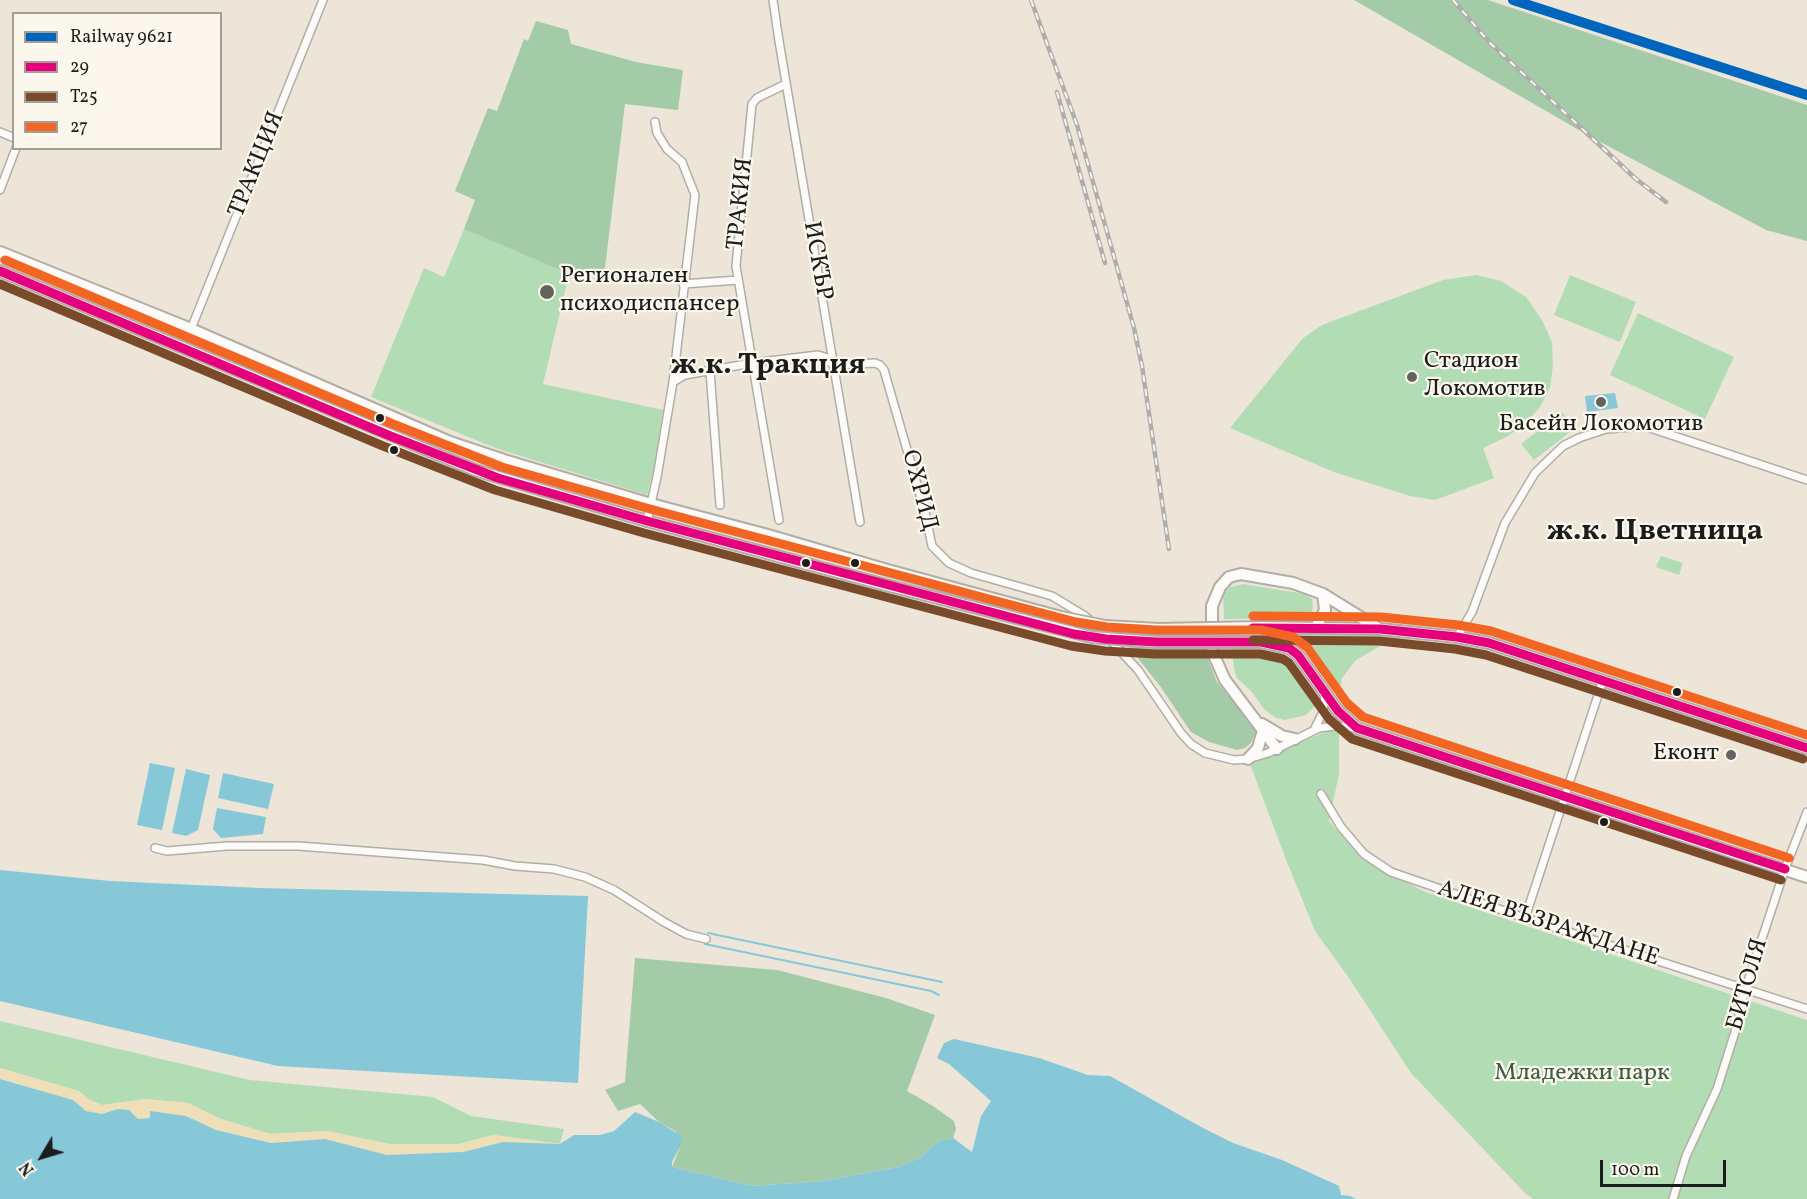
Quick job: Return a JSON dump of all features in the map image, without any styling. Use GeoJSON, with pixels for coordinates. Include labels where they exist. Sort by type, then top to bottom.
{"type":"FeatureCollection","features":[{"type":"Feature","properties":{"kind":"main road"},"geometry":{"type":"LineString","coordinates":[[0,252],[177,323],[450,441],[504,460],[651,504],[884,569],[1061,617],[1105,626],[1159,629],[1261,627],[1380,629],[1457,637],[1489,643],[1807,748]]}},
{"type":"Feature","properties":{"kind":"main road"},"geometry":{"type":"LineString","coordinates":[[0,271],[474,470],[647,521],[1092,637],[1156,642],[1261,642],[1289,648],[1298,655],[1338,711],[1357,729],[1807,877]]}},
{"type":"Feature","properties":{"kind":"main road"},"geometry":{"type":"LineString","coordinates":[[169,341],[177,323]]}},
{"type":"Feature","properties":{"kind":"main road"},"geometry":{"type":"LineString","coordinates":[[183,347],[191,329]]}},
{"type":"Feature","properties":{"kind":"main road"},"geometry":{"type":"LineString","coordinates":[[1277,749],[1225,680],[1212,651],[1211,621],[1214,596],[1229,577],[1241,574],[1293,583],[1323,594],[1380,629]]}},
{"type":"Feature","properties":{"kind":"main road"},"geometry":{"type":"LineString","coordinates":[[1316,627],[1325,610],[1323,594]]}},
{"type":"Feature","properties":{"kind":"main road"},"geometry":{"type":"LineString","coordinates":[[1260,725],[1295,739]]}},
{"type":"Feature","properties":{"kind":"main road"},"geometry":{"type":"LineString","coordinates":[[1248,759],[1258,748],[1260,725]]}},
{"type":"Feature","properties":{"kind":"street","name":"ТРАКЦИЯ"},"geometry":{"type":"LineString","coordinates":[[191,329],[323,0]]}},
{"type":"Feature","properties":{"kind":"street","name":"ИСКЪР"},"geometry":{"type":"LineString","coordinates":[[773,0],[860,522]]}},
{"type":"Feature","properties":{"kind":"street","name":"ТРАКИЯ"},"geometry":{"type":"LineString","coordinates":[[779,520],[736,266],[752,104],[758,98],[786,84]]}},
{"type":"Feature","properties":{"kind":"street"},"geometry":{"type":"LineString","coordinates":[[647,521],[673,382],[694,195],[682,162],[667,149],[657,133],[655,122]]}},
{"type":"Feature","properties":{"kind":"street"},"geometry":{"type":"LineString","coordinates":[[0,190],[15,150]]}},
{"type":"Feature","properties":{"kind":"street"},"geometry":{"type":"LineString","coordinates":[[683,284],[738,280]]}},
{"type":"Feature","properties":{"kind":"street"},"geometry":{"type":"LineString","coordinates":[[673,382],[685,375],[752,363],[818,355],[825,357],[833,365]]}},
{"type":"Feature","properties":{"kind":"street","name":"ОХРИД"},"geometry":{"type":"LineString","coordinates":[[833,365],[875,363],[884,369],[925,512],[932,546],[949,562],[971,573],[1052,596],[1084,616],[1103,632],[1138,670],[1191,744],[1205,753],[1234,760],[1248,759],[1277,749],[1314,730],[1335,726],[1357,729]]}},
{"type":"Feature","properties":{"kind":"street"},"geometry":{"type":"LineString","coordinates":[[710,371],[720,505]]}},
{"type":"Feature","properties":{"kind":"street"},"geometry":{"type":"LineString","coordinates":[[1457,637],[1472,612],[1505,523],[1535,473],[1563,446],[1579,438],[1606,429],[1644,426],[1807,480]]}},
{"type":"Feature","properties":{"kind":"street"},"geometry":{"type":"LineString","coordinates":[[1525,918],[1603,680]]}},
{"type":"Feature","properties":{"kind":"street"},"geometry":{"type":"LineString","coordinates":[[1314,730],[1323,712],[1326,698],[1324,691]]}},
{"type":"Feature","properties":{"kind":"street","name":"АЛЕЯ ВЪЗРАЖДАНЕ"},"geometry":{"type":"LineString","coordinates":[[1321,794],[1341,827],[1364,854],[1391,872],[1807,1009]]}},
{"type":"Feature","properties":{"kind":"street","name":"БИТОЛЯ"},"geometry":{"type":"LineString","coordinates":[[1673,1199],[1686,1156],[1718,1089],[1745,990],[1785,869],[1807,812]]}},
{"type":"Feature","properties":{"kind":"street"},"geometry":{"type":"LineString","coordinates":[[155,848],[167,851],[227,846],[298,846],[483,860],[515,866],[554,869],[585,877],[614,890],[679,930],[706,939]]}},
{"type":"Feature","properties":{"kind":"green space"},"geometry":{"type":"Polygon","coordinates":[[[1354,0],[1488,0],[1807,105],[1807,241],[1766,230],[1591,137],[1354,0]]]}},
{"type":"Feature","properties":{"kind":"green space"},"geometry":{"type":"Polygon","coordinates":[[[536,21],[568,30],[571,44],[636,62],[683,70],[678,110],[625,104],[604,276],[569,274],[464,229],[475,200],[455,191],[488,108],[497,111],[524,39],[528,41],[536,21]]]}},
{"type":"Feature","properties":{"kind":"green space"},"geometry":{"type":"Polygon","coordinates":[[[464,229],[569,274],[543,384],[663,410],[654,469],[647,495],[498,449],[371,397],[424,268],[444,277],[464,229]]]}},
{"type":"Feature","properties":{"kind":"green space","name":"Стадион Локомотив"},"geometry":{"type":"Polygon","coordinates":[[[1476,275],[1501,281],[1526,297],[1542,320],[1552,342],[1553,365],[1550,388],[1540,407],[1523,426],[1483,448],[1494,478],[1435,500],[1410,496],[1334,472],[1230,428],[1303,338],[1322,325],[1443,280],[1476,275]]]}},
{"type":"Feature","properties":{"kind":"green space"},"geometry":{"type":"Polygon","coordinates":[[[1570,275],[1636,302],[1620,342],[1554,315],[1570,275]]]}},
{"type":"Feature","properties":{"kind":"green space"},"geometry":{"type":"Polygon","coordinates":[[[1638,313],[1734,357],[1705,419],[1610,375],[1638,313]]]}},
{"type":"Feature","properties":{"kind":"green space"},"geometry":{"type":"Polygon","coordinates":[[[1562,412],[1574,429],[1534,460],[1521,444],[1562,412]]]}},
{"type":"Feature","properties":{"kind":"green space"},"geometry":{"type":"Polygon","coordinates":[[[1661,556],[1683,563],[1679,575],[1656,567],[1661,556]]]}},
{"type":"Feature","properties":{"kind":"green space"},"geometry":{"type":"Polygon","coordinates":[[[1243,584],[1305,594],[1312,599],[1311,614],[1303,618],[1224,619],[1223,594],[1231,587],[1243,584]]]}},
{"type":"Feature","properties":{"kind":"green space"},"geometry":{"type":"Polygon","coordinates":[[[1363,631],[1401,639],[1384,644],[1356,660],[1342,678],[1340,689],[1337,690],[1307,645],[1285,633],[1327,634],[1363,631]]]}},
{"type":"Feature","properties":{"kind":"green space"},"geometry":{"type":"Polygon","coordinates":[[[1124,641],[1206,646],[1209,662],[1217,682],[1255,726],[1255,734],[1251,743],[1237,750],[1209,742],[1191,732],[1160,686],[1124,641]]]}},
{"type":"Feature","properties":{"kind":"green space"},"geometry":{"type":"Polygon","coordinates":[[[1261,648],[1280,652],[1311,686],[1316,697],[1315,706],[1306,715],[1285,720],[1276,718],[1264,709],[1252,692],[1237,678],[1231,649],[1261,648]]]}},
{"type":"Feature","properties":{"kind":"green space","name":"Младежки парк"},"geometry":{"type":"Polygon","coordinates":[[[1339,726],[1339,774],[1329,821],[1361,858],[1425,892],[1807,1020],[1807,1199],[1533,1199],[1525,1193],[1411,1073],[1349,978],[1315,931],[1287,862],[1250,764],[1339,726]]]}},
{"type":"Feature","properties":{"kind":"green space"},"geometry":{"type":"Polygon","coordinates":[[[635,958],[777,970],[886,998],[935,1015],[907,1091],[954,1121],[956,1129],[953,1138],[939,1141],[920,1158],[898,1167],[823,1181],[752,1186],[672,1167],[681,1145],[675,1131],[659,1122],[640,1104],[618,1111],[605,1090],[625,1082],[635,958]]]}},
{"type":"Feature","properties":{"kind":"green space"},"geometry":{"type":"Polygon","coordinates":[[[0,1021],[250,1080],[433,1097],[471,1116],[564,1129],[560,1144],[493,1135],[459,1144],[389,1144],[327,1131],[271,1134],[221,1119],[188,1103],[146,1099],[102,1105],[78,1091],[0,1068],[0,1021]]]}},
{"type":"Feature","properties":{"kind":"sand"},"geometry":{"type":"Polygon","coordinates":[[[0,1068],[79,1091],[90,1100],[102,1105],[146,1099],[188,1103],[221,1119],[271,1134],[327,1131],[389,1144],[459,1144],[493,1135],[560,1144],[503,1142],[463,1152],[387,1155],[325,1139],[271,1143],[216,1130],[186,1116],[150,1112],[150,1118],[138,1119],[118,1109],[102,1114],[85,1111],[73,1100],[0,1079],[0,1068]]]}},
{"type":"Feature","properties":{"kind":"water","name":"Басейн Локомотив"},"geometry":{"type":"Polygon","coordinates":[[[1615,393],[1618,408],[1587,412],[1585,396],[1615,393]]]}},
{"type":"Feature","properties":{"kind":"water"},"geometry":{"type":"Polygon","coordinates":[[[150,763],[175,768],[162,830],[137,825],[150,763]]]}},
{"type":"Feature","properties":{"kind":"water"},"geometry":{"type":"Polygon","coordinates":[[[186,769],[210,775],[198,830],[186,836],[172,833],[186,769]]]}},
{"type":"Feature","properties":{"kind":"water"},"geometry":{"type":"Polygon","coordinates":[[[223,773],[274,784],[268,809],[218,798],[223,773]]]}},
{"type":"Feature","properties":{"kind":"water"},"geometry":{"type":"Polygon","coordinates":[[[217,808],[266,817],[263,834],[221,838],[213,829],[217,808]]]}},
{"type":"Feature","properties":{"kind":"water"},"geometry":{"type":"Polygon","coordinates":[[[0,870],[110,881],[260,888],[588,896],[578,1083],[278,1066],[0,1001],[0,870]]]}},
{"type":"Feature","properties":{"kind":"water"},"geometry":{"type":"Polygon","coordinates":[[[954,1039],[1039,1058],[1088,1075],[1110,1076],[1233,1143],[1282,1160],[1339,1186],[1341,1195],[1356,1199],[0,1199],[0,1079],[73,1100],[86,1111],[102,1114],[118,1109],[129,1110],[138,1119],[150,1118],[150,1111],[186,1116],[216,1130],[271,1143],[325,1139],[387,1155],[463,1152],[503,1142],[560,1144],[574,1135],[600,1135],[614,1131],[635,1112],[659,1122],[681,1136],[681,1145],[672,1162],[672,1167],[752,1186],[823,1181],[898,1167],[920,1158],[939,1141],[953,1138],[972,1152],[981,1116],[991,1101],[949,1064],[937,1058],[944,1043],[954,1039]]]}},
{"type":"Feature","properties":{"kind":"waterway"},"geometry":{"type":"LineString","coordinates":[[708,933],[942,982]]}},
{"type":"Feature","properties":{"kind":"waterway"},"geometry":{"type":"LineString","coordinates":[[705,944],[931,991],[939,995]]}},
{"type":"Feature","properties":{"kind":"railway"},"geometry":{"type":"LineString","coordinates":[[1031,0],[1077,125],[1134,328],[1142,366],[1169,549]]}},
{"type":"Feature","properties":{"kind":"railway"},"geometry":{"type":"LineString","coordinates":[[1453,0],[1489,42],[1636,179],[1666,202]]}},
{"type":"Feature","properties":{"kind":"railway"},"geometry":{"type":"LineString","coordinates":[[1057,92],[1105,263]]}},
{"type":"Feature","properties":{"kind":"rail line","name":"9621"},"geometry":{"type":"LineString","coordinates":[[1513,0],[1807,95]]}},
{"type":"Feature","properties":{"kind":"transit line","name":"27"},"geometry":{"type":"LineString","coordinates":[[5,260],[393,424],[502,467],[650,509],[1076,622],[1107,627],[1156,630],[1261,630],[1293,637],[1307,647],[1347,703],[1363,717],[1789,858]]}},
{"type":"Feature","properties":{"kind":"transit line","name":"29"},"geometry":{"type":"LineString","coordinates":[[0,271],[388,435],[498,478],[647,521],[1074,634],[1106,639],[1156,642],[1261,642],[1289,648],[1298,655],[1338,711],[1357,728],[1785,869]]}},
{"type":"Feature","properties":{"kind":"transit line","name":"Т25"},"geometry":{"type":"LineString","coordinates":[[0,284],[383,446],[495,490],[644,533],[1071,646],[1155,654],[1260,654],[1283,659],[1289,663],[1329,719],[1352,739],[1781,880]]}},
{"type":"Feature","properties":{"kind":"transit line","name":"27"},"geometry":{"type":"LineString","coordinates":[[1253,616],[1381,617],[1491,631],[1807,735]]}},
{"type":"Feature","properties":{"kind":"transit line","name":"29"},"geometry":{"type":"LineString","coordinates":[[1253,628],[1380,629],[1457,637],[1489,643],[1807,748]]}},
{"type":"Feature","properties":{"kind":"transit line","name":"Т25"},"geometry":{"type":"LineString","coordinates":[[1253,640],[1379,641],[1455,649],[1486,655],[1803,759]]}},
{"type":"Feature","properties":{"kind":"place","name":"Регионален психодиспансер"},"geometry":{"type":"Point","coordinates":[547,292]}},
{"type":"Feature","properties":{"kind":"place","name":"Стадион Локомотив"},"geometry":{"type":"Point","coordinates":[1412,377]}},
{"type":"Feature","properties":{"kind":"place","name":"Басейн Локомотив"},"geometry":{"type":"Point","coordinates":[1601,402]}},
{"type":"Feature","properties":{"kind":"place","name":"Еконт"},"geometry":{"type":"Point","coordinates":[1731,755]}},
{"type":"Feature","properties":{"kind":"district","name":"ж.к. Тракция"},"geometry":{"type":"Point","coordinates":[768,367]}},
{"type":"Feature","properties":{"kind":"district","name":"ж.к. Цветница"},"geometry":{"type":"Point","coordinates":[1655,533]}}]}
